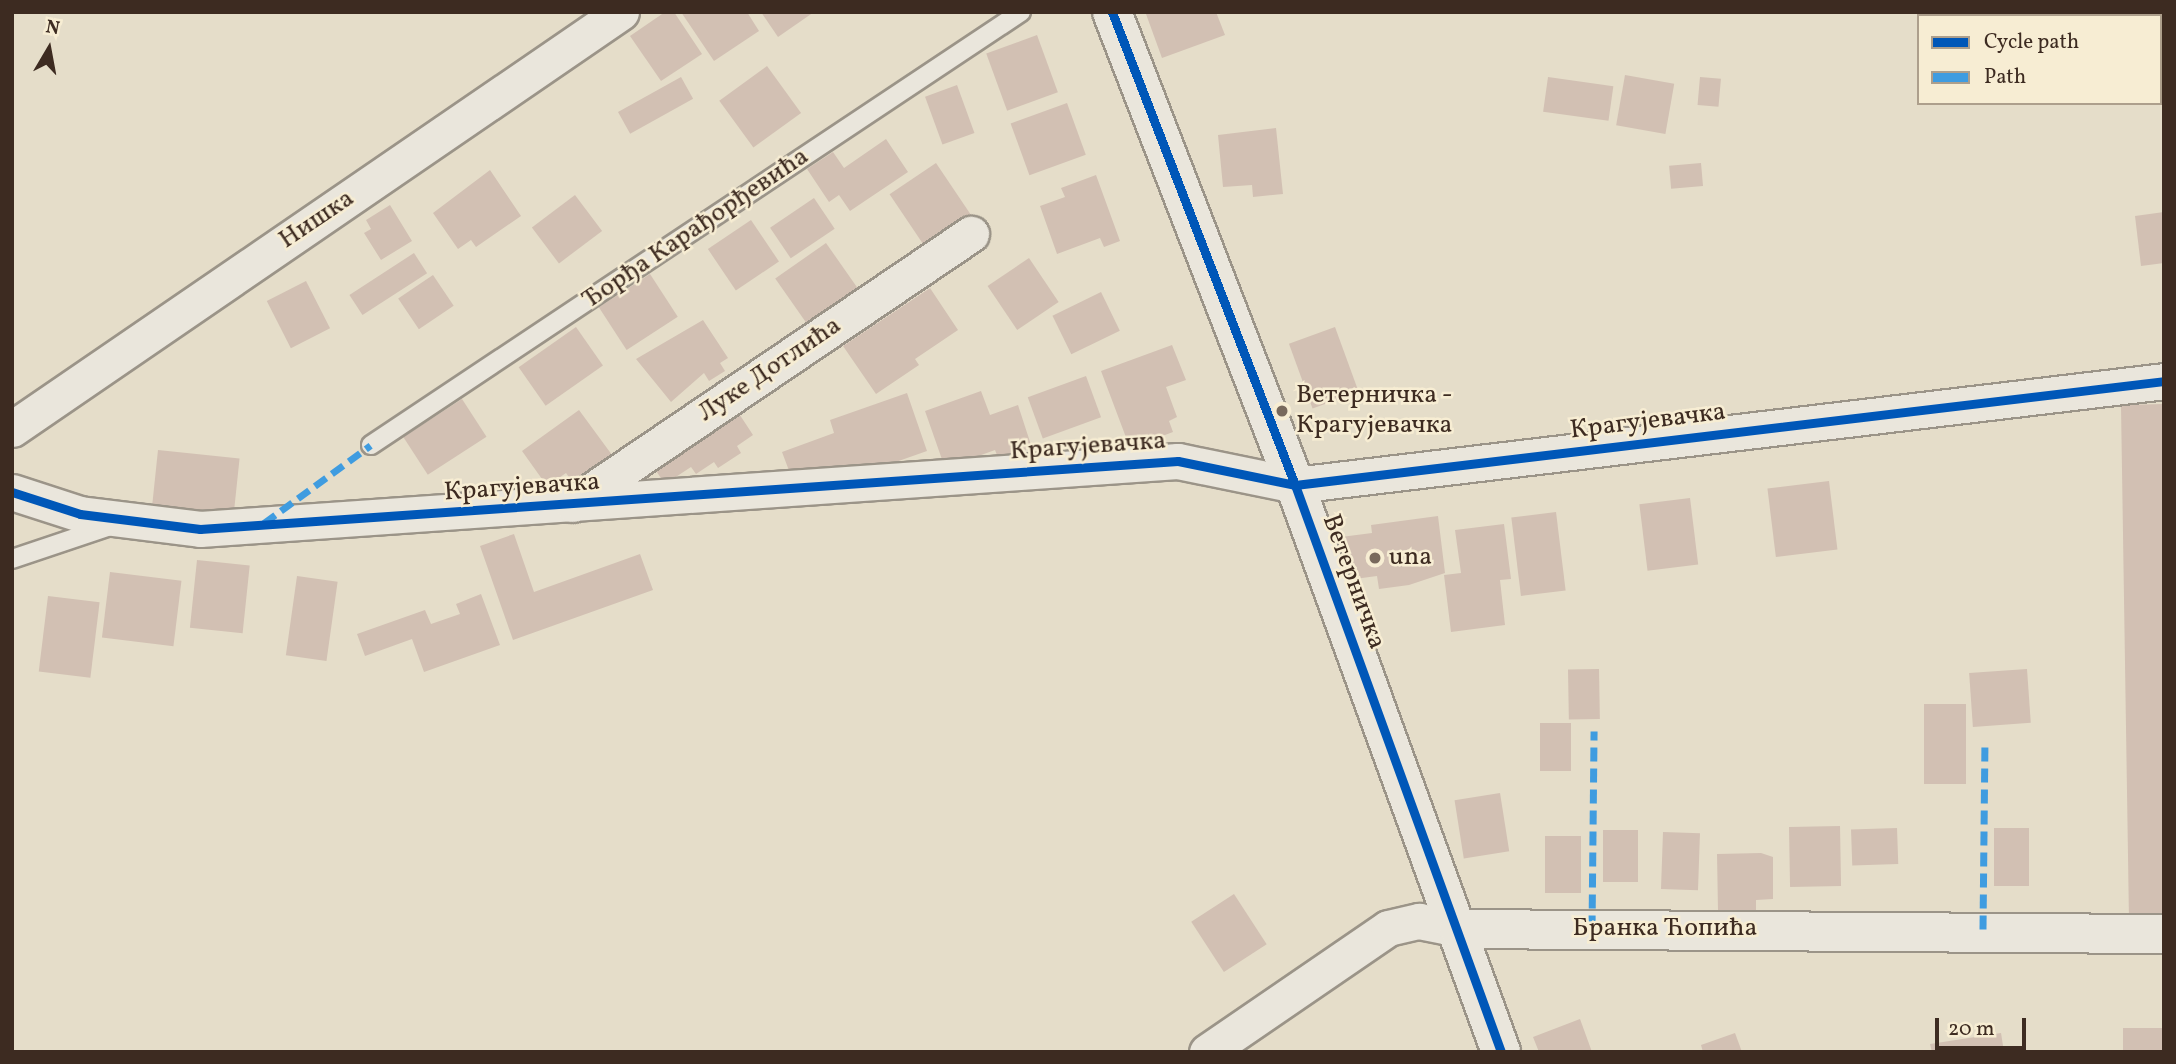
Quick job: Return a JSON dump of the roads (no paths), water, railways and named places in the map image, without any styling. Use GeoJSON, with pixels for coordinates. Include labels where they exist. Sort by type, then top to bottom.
{"type":"FeatureCollection","features":[{"type":"Feature","properties":{"kind":"street","name":"Нишка"},"geometry":{"type":"LineString","coordinates":[[12,429],[621,12]]}},
{"type":"Feature","properties":{"kind":"street","name":"Ветерничка"},"geometry":{"type":"LineString","coordinates":[[1112,12],[1295,485],[1459,929],[1501,1052]]}},
{"type":"Feature","properties":{"kind":"street","name":"Луке Дотлића"},"geometry":{"type":"LineString","coordinates":[[569,506],[971,234]]}},
{"type":"Feature","properties":{"kind":"street","name":"Крагујевачка"},"geometry":{"type":"LineString","coordinates":[[12,492],[80,514],[200,529],[569,506],[1178,461],[1295,485],[2164,381]]}},
{"type":"Feature","properties":{"kind":"street","name":"Бранка Ћопића"},"geometry":{"type":"LineString","coordinates":[[1207,1052],[1388,928],[1419,921],[1459,929],[2164,934]]}},
{"type":"Feature","properties":{"kind":"lane","name":"Ђорђа Карађорђевића"},"geometry":{"type":"LineString","coordinates":[[371,445],[1021,12]]}},
{"type":"Feature","properties":{"kind":"lane"},"geometry":{"type":"LineString","coordinates":[[12,559],[122,521]]}},
{"type":"Feature","properties":{"kind":"place","name":"Ветерничка - Крагујевачка"},"geometry":{"type":"Point","coordinates":[1282,411]}},
{"type":"Feature","properties":{"kind":"place","name":"una"},"geometry":{"type":"Point","coordinates":[1375,558]}}]}
